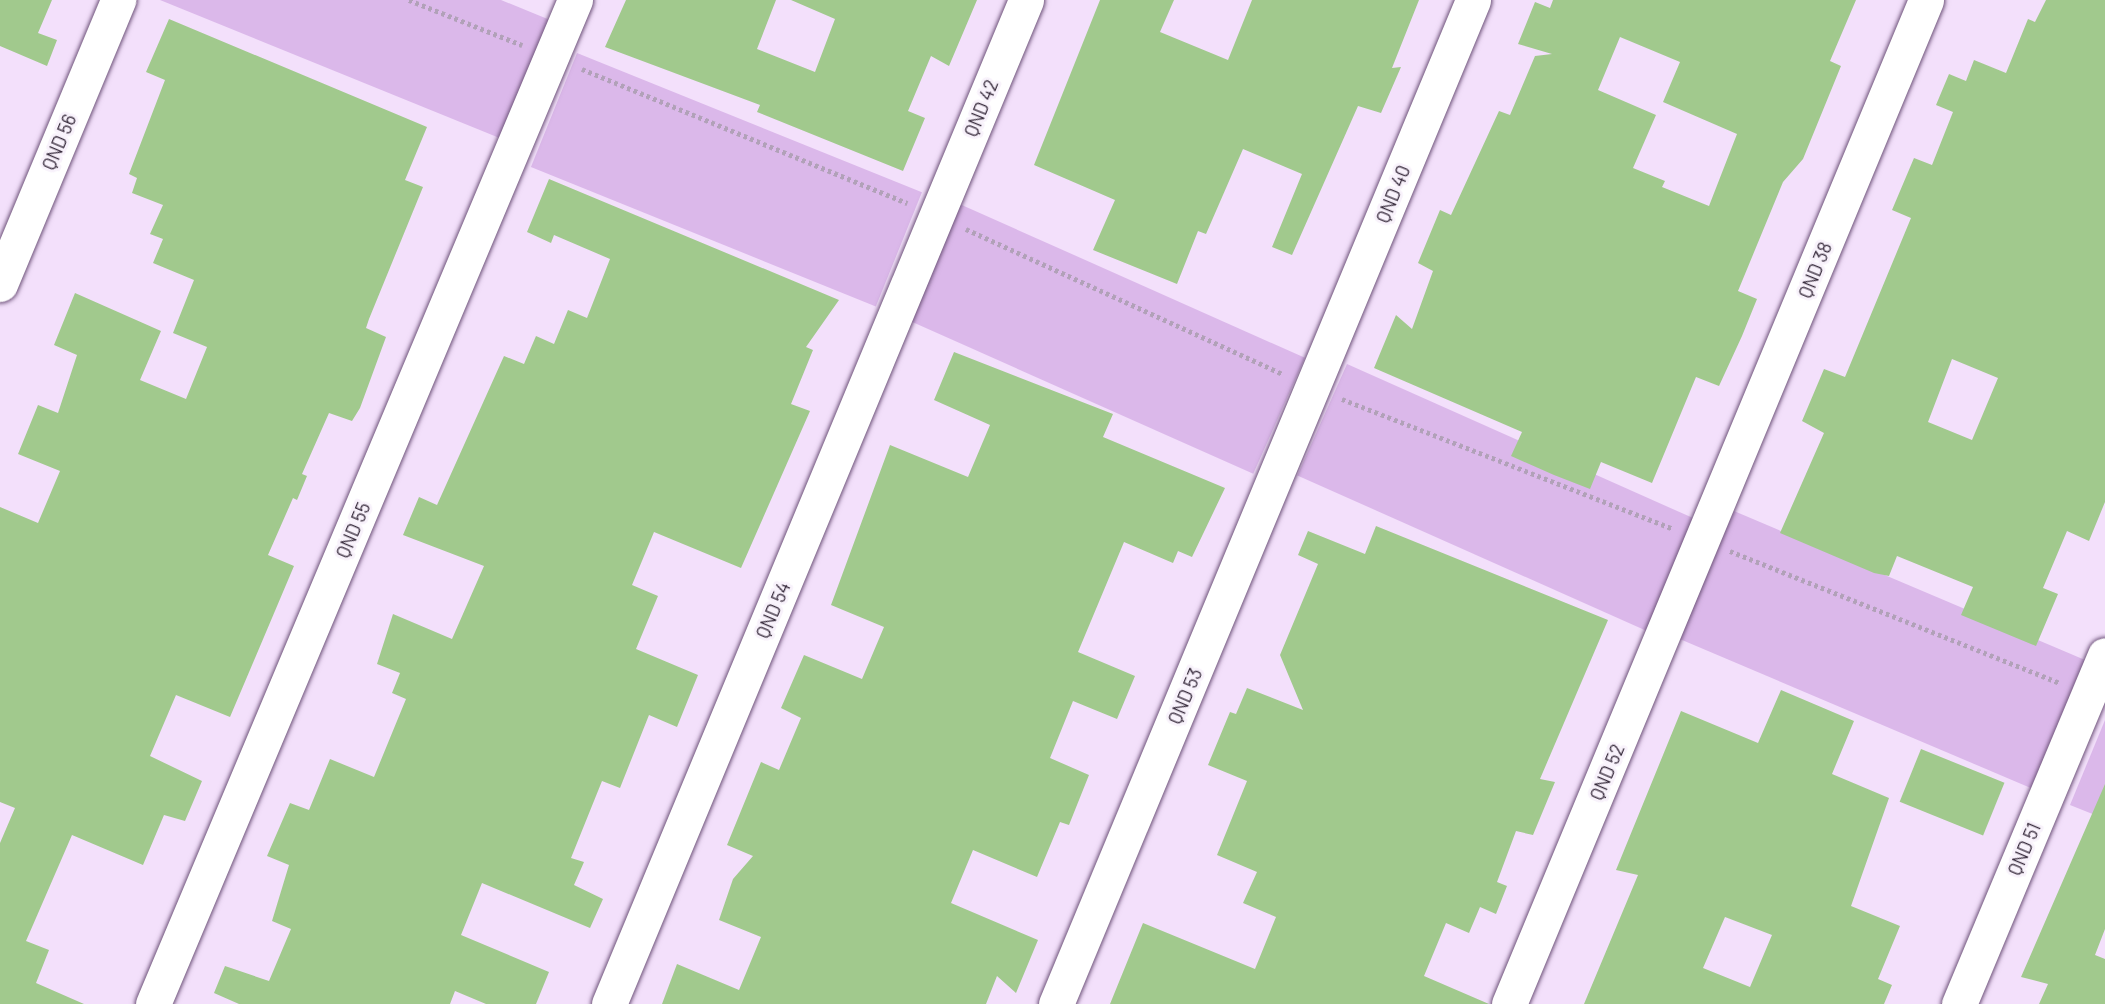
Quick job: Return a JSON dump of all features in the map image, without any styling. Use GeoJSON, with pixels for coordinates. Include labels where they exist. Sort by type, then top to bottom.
{"type":"FeatureCollection","features":[{"type":"Feature","properties":{"kind":"street","name":"QND 56"},"geometry":{"type":"LineString","coordinates":[[0,284],[118,0]]}},
{"type":"Feature","properties":{"kind":"street","name":"QND 55"},"geometry":{"type":"LineString","coordinates":[[153,1004],[575,0]]}},
{"type":"Feature","properties":{"kind":"street","name":"QND 42"},"geometry":{"type":"LineString","coordinates":[[937,215],[1026,0]]}},
{"type":"Feature","properties":{"kind":"street","name":"QND 40"},"geometry":{"type":"LineString","coordinates":[[1313,388],[1473,0]]}},
{"type":"Feature","properties":{"kind":"street","name":"QND 38"},"geometry":{"type":"LineString","coordinates":[[1704,541],[1926,0]]}},
{"type":"Feature","properties":{"kind":"street","name":"QND 54"},"geometry":{"type":"LineString","coordinates":[[609,1004],[937,215]]}},
{"type":"Feature","properties":{"kind":"street","name":"QND 53"},"geometry":{"type":"LineString","coordinates":[[1056,1004],[1313,388]]}},
{"type":"Feature","properties":{"kind":"street","name":"QND 52"},"geometry":{"type":"LineString","coordinates":[[1509,1004],[1704,541]]}},
{"type":"Feature","properties":{"kind":"street","name":"QND 51"},"geometry":{"type":"LineString","coordinates":[[1959,1004],[2105,655]]}},
{"type":"Feature","properties":{"kind":"path"},"geometry":{"type":"LineString","coordinates":[[409,0],[937,215],[1313,388],[2089,694]]}},
{"type":"Feature","properties":{"kind":"shaded area"},"geometry":{"type":"Polygon","coordinates":[[[160,0],[501,0],[550,20],[502,139],[160,0]]]}},
{"type":"Feature","properties":{"kind":"shaded area"},"geometry":{"type":"Polygon","coordinates":[[[577,53],[922,192],[876,306],[531,167],[577,53]]]}},
{"type":"Feature","properties":{"kind":"shaded area"},"geometry":{"type":"Polygon","coordinates":[[[955,202],[1305,358],[1253,474],[903,318],[955,202]]]}},
{"type":"Feature","properties":{"kind":"shaded area"},"geometry":{"type":"Polygon","coordinates":[[[1347,364],[1699,521],[1649,632],[1297,475],[1347,364]]]}},
{"type":"Feature","properties":{"kind":"shaded area"},"geometry":{"type":"Polygon","coordinates":[[[1734,511],[2086,660],[2031,788],[1680,639],[1734,511]]]}},
{"type":"Feature","properties":{"kind":"shaded area"},"geometry":{"type":"Polygon","coordinates":[[[2105,720],[2105,819],[2070,805],[2105,720]]]}},
{"type":"Feature","properties":{"kind":"building"},"geometry":{"type":"Polygon","coordinates":[[[0,0],[52,0],[38,33],[57,40],[47,66],[0,46],[0,0]]]}},
{"type":"Feature","properties":{"kind":"building"},"geometry":{"type":"Polygon","coordinates":[[[626,0],[776,0],[757,49],[815,72],[835,19],[791,0],[977,0],[949,66],[931,56],[908,111],[925,118],[903,171],[757,112],[760,105],[605,47],[626,0]]]}},
{"type":"Feature","properties":{"kind":"building"},"geometry":{"type":"Polygon","coordinates":[[[1100,0],[1174,0],[1160,32],[1228,60],[1252,0],[1419,0],[1392,68],[1401,67],[1381,113],[1358,106],[1292,255],[1272,247],[1302,174],[1243,149],[1206,234],[1198,231],[1177,284],[1093,250],[1115,200],[1034,165],[1100,0]]]}},
{"type":"Feature","properties":{"kind":"building"},"geometry":{"type":"Polygon","coordinates":[[[1553,0],[1856,0],[1830,61],[1841,66],[1803,159],[1783,182],[1738,291],[1757,299],[1742,336],[1719,386],[1696,377],[1652,483],[1601,462],[1590,489],[1554,475],[1511,456],[1522,432],[1374,368],[1396,315],[1412,329],[1433,271],[1418,263],[1440,210],[1451,215],[1499,111],[1510,115],[1535,56],[1552,54],[1518,44],[1535,2],[1550,8],[1553,0]],[[1620,37],[1598,90],[1656,115],[1633,168],[1665,181],[1662,187],[1709,206],[1737,134],[1663,102],[1680,62],[1620,37]]]}},
{"type":"Feature","properties":{"kind":"building"},"geometry":{"type":"Polygon","coordinates":[[[2046,0],[2105,0],[2105,502],[2089,541],[2067,531],[2043,588],[2058,594],[2036,646],[1961,615],[1973,587],[1897,556],[1889,576],[1874,573],[1780,533],[1824,433],[1802,421],[1824,369],[1845,377],[1911,218],[1892,210],[1914,158],[1932,165],[1953,112],[1936,105],[1949,74],[1966,81],[1974,60],[2006,73],[2028,19],[2035,22],[2046,0]],[[1952,359],[1928,422],[1972,440],[1998,378],[1952,359]]]}},
{"type":"Feature","properties":{"kind":"building"},"geometry":{"type":"Polygon","coordinates":[[[169,19],[427,127],[405,180],[423,187],[366,328],[386,337],[360,408],[352,421],[329,413],[302,474],[307,476],[297,500],[293,498],[268,555],[294,566],[230,717],[176,695],[150,756],[202,781],[185,821],[164,815],[143,865],[72,835],[26,941],[49,950],[36,983],[84,1004],[0,1004],[0,843],[15,808],[0,802],[0,507],[38,523],[60,471],[18,454],[38,405],[58,413],[77,355],[54,345],[75,293],[161,331],[140,380],[186,399],[207,347],[173,333],[194,280],[153,263],[163,239],[150,234],[163,205],[132,193],[137,178],[129,174],[165,80],[146,72],[169,19]]]}},
{"type":"Feature","properties":{"kind":"building"},"geometry":{"type":"Polygon","coordinates":[[[549,179],[839,300],[806,347],[813,350],[791,404],[810,411],[741,568],[654,532],[632,585],[658,596],[636,649],[698,675],[677,727],[649,715],[620,788],[602,781],[571,858],[584,862],[574,885],[603,899],[590,928],[482,883],[461,935],[549,972],[536,1004],[486,1004],[455,991],[450,1004],[239,1004],[214,993],[225,966],[269,981],[291,929],[272,921],[289,865],[267,856],[290,803],[309,810],[330,759],[374,777],[406,699],[392,693],[400,673],[377,664],[393,614],[452,639],[484,566],[403,535],[419,497],[437,505],[504,356],[524,364],[536,336],[554,344],[568,310],[587,318],[610,259],[554,235],[551,243],[527,232],[549,179]]]}},
{"type":"Feature","properties":{"kind":"building"},"geometry":{"type":"Polygon","coordinates":[[[954,352],[1113,414],[1103,437],[1225,488],[1192,557],[1178,551],[1173,563],[1124,542],[1078,652],[1135,676],[1117,719],[1073,701],[1050,758],[1089,775],[1069,825],[1060,822],[1037,877],[973,850],[951,903],[1038,940],[1016,993],[997,976],[986,1004],[662,1004],[677,964],[739,990],[761,937],[719,920],[733,879],[753,856],[727,845],[761,762],[779,770],[801,718],[781,708],[804,655],[862,679],[884,627],[831,605],[890,445],[968,477],[990,425],[934,400],[954,352]]]}},
{"type":"Feature","properties":{"kind":"building"},"geometry":{"type":"Polygon","coordinates":[[[1376,526],[1608,620],[1540,779],[1555,782],[1533,835],[1516,831],[1497,882],[1507,886],[1496,914],[1480,907],[1469,933],[1446,923],[1424,976],[1489,1004],[1110,1004],[1143,923],[1255,969],[1276,917],[1243,903],[1257,872],[1217,855],[1247,781],[1208,765],[1230,712],[1236,714],[1247,688],[1303,710],[1280,655],[1318,564],[1298,555],[1308,531],[1365,554],[1376,526]]]}},
{"type":"Feature","properties":{"kind":"building"},"geometry":{"type":"Polygon","coordinates":[[[1781,690],[1854,721],[1832,774],[1889,798],[1851,906],[1900,926],[1878,979],[1892,985],[1884,1004],[1584,1004],[1638,875],[1616,870],[1681,711],[1758,743],[1781,690]],[[1725,917],[1703,968],[1750,987],[1772,935],[1725,917]]]}},
{"type":"Feature","properties":{"kind":"building"},"geometry":{"type":"Polygon","coordinates":[[[1921,749],[2004,783],[1983,836],[1900,802],[1921,749]]]}},
{"type":"Feature","properties":{"kind":"building"},"geometry":{"type":"Polygon","coordinates":[[[2105,784],[2105,929],[2095,955],[2105,959],[2105,1004],[2039,1004],[2048,984],[2021,977],[2105,784]]]}}]}
